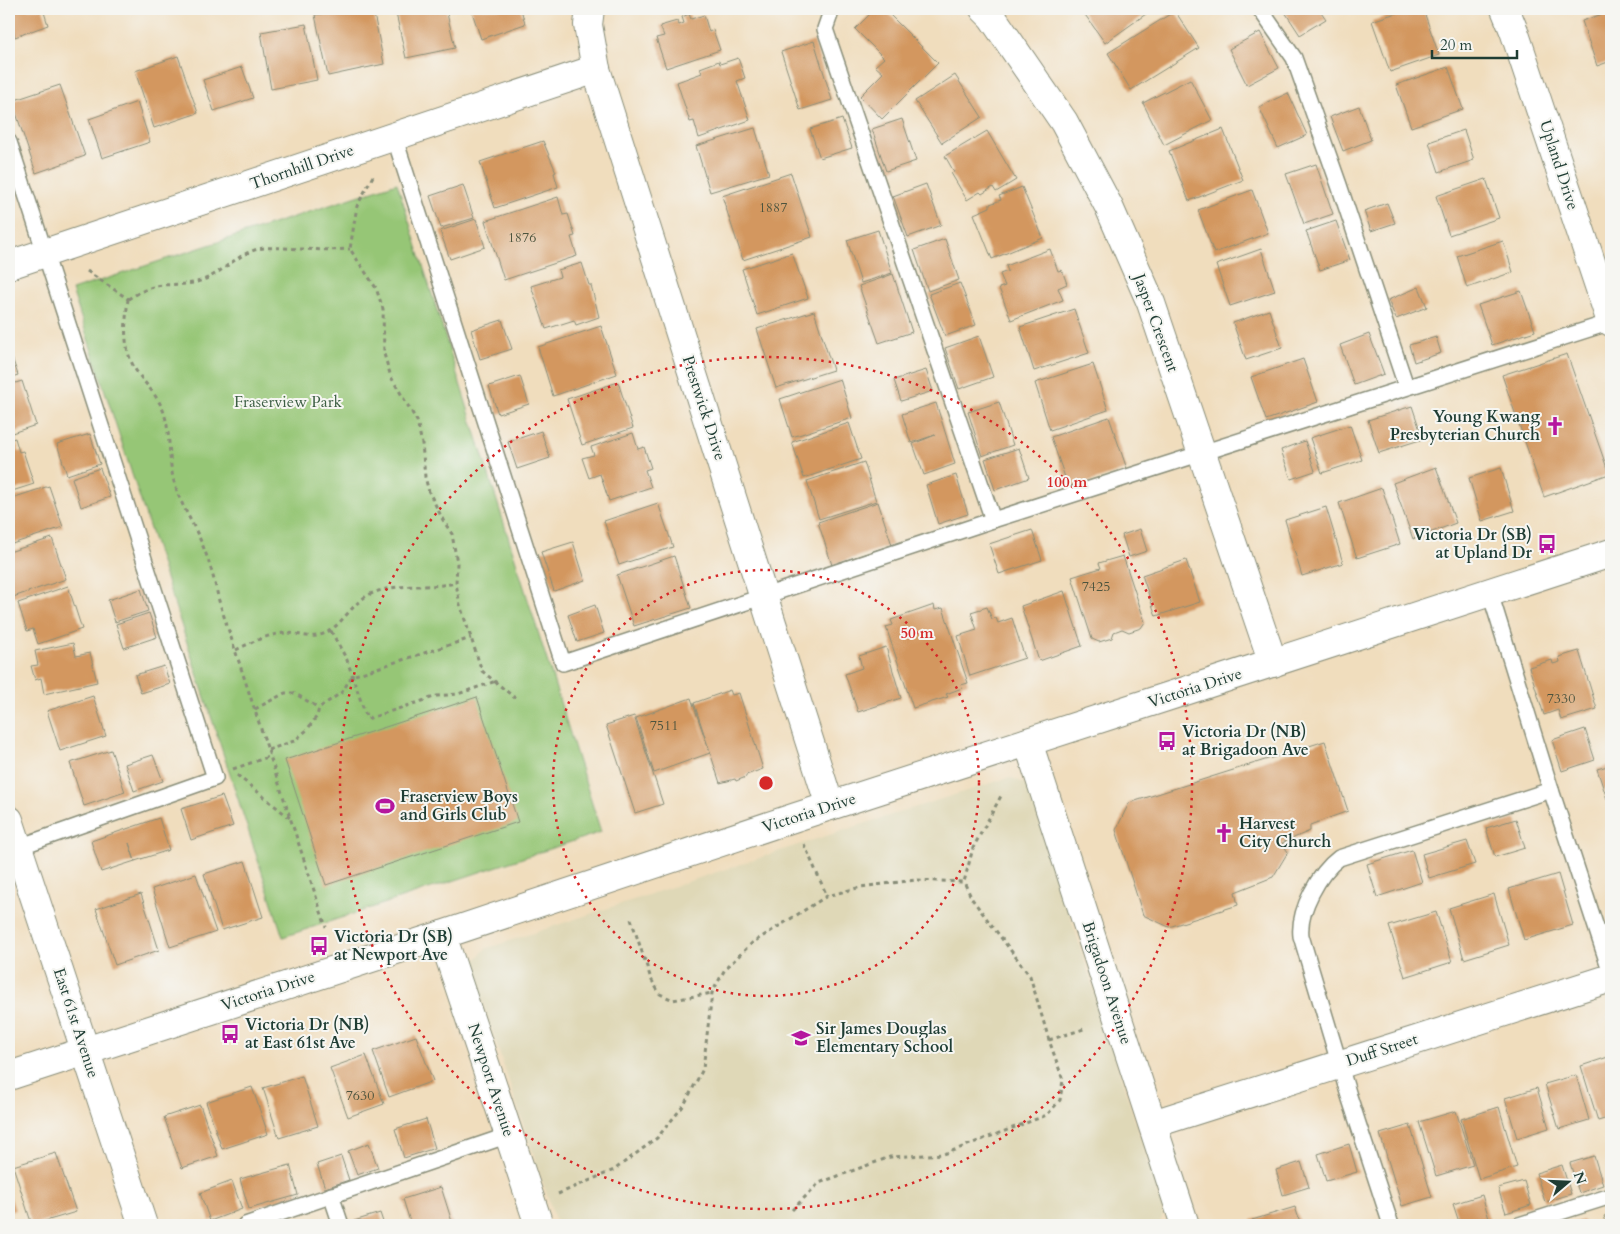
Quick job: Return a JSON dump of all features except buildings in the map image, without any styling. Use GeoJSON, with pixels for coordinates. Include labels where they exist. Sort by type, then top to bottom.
{"type":"FeatureCollection","features":[{"type":"Feature","properties":{"kind":"street","name":"Prestwick Drive"},"geometry":{"type":"LineString","coordinates":[[590,9],[588,25],[596,69],[830,806]]}},
{"type":"Feature","properties":{"kind":"street","name":"Jasper Crescent"},"geometry":{"type":"LineString","coordinates":[[984,9],[992,17],[1064,122],[1109,207],[1151,303],[1273,663]]}},
{"type":"Feature","properties":{"kind":"street","name":"Upland Drive"},"geometry":{"type":"LineString","coordinates":[[1505,9],[1611,322]]}},
{"type":"Feature","properties":{"kind":"street","name":"Thornhill Drive"},"geometry":{"type":"LineString","coordinates":[[9,265],[596,69]]}},
{"type":"Feature","properties":{"kind":"street","name":"Victoria Drive"},"geometry":{"type":"LineString","coordinates":[[9,1076],[830,806],[1611,553]]}},
{"type":"Feature","properties":{"kind":"street","name":"Brigadoon Avenue"},"geometry":{"type":"LineString","coordinates":[[1028,742],[1185,1225]]}},
{"type":"Feature","properties":{"kind":"street","name":"East 61st Avenue"},"geometry":{"type":"LineString","coordinates":[[9,820],[13,849],[86,1050],[143,1225]]}},
{"type":"Feature","properties":{"kind":"street","name":"Newport Avenue"},"geometry":{"type":"LineString","coordinates":[[442,935],[535,1214]]}},
{"type":"Feature","properties":{"kind":"street","name":"Duff Street"},"geometry":{"type":"LineString","coordinates":[[1153,1124],[1611,978]]}},
{"type":"Feature","properties":{"kind":"lane"},"geometry":{"type":"LineString","coordinates":[[832,9],[825,29],[993,520]]}},
{"type":"Feature","properties":{"kind":"lane"},"geometry":{"type":"LineString","coordinates":[[1260,9],[1294,58],[1339,185],[1406,386]]}},
{"type":"Feature","properties":{"kind":"lane"},"geometry":{"type":"LineString","coordinates":[[394,136],[563,663],[993,520],[1406,386],[1611,322]]}},
{"type":"Feature","properties":{"kind":"lane"},"geometry":{"type":"LineString","coordinates":[[9,142],[216,778],[13,849]]}},
{"type":"Feature","properties":{"kind":"lane"},"geometry":{"type":"LineString","coordinates":[[1490,592],[1551,790],[1611,973]]}},
{"type":"Feature","properties":{"kind":"lane"},"geometry":{"type":"LineString","coordinates":[[1391,1225],[1301,936],[1300,928],[1305,906],[1326,870],[1339,858],[1551,790]]}},
{"type":"Feature","properties":{"kind":"lane"},"geometry":{"type":"LineString","coordinates":[[246,1225],[509,1135]]}},
{"type":"Feature","properties":{"kind":"lane"},"geometry":{"type":"LineString","coordinates":[[331,1195],[341,1225]]}},
{"type":"Feature","properties":{"kind":"lane"},"geometry":{"type":"LineString","coordinates":[[1519,1225],[1611,1196]]}},
{"type":"Feature","properties":{"kind":"path"},"geometry":{"type":"LineString","coordinates":[[373,176],[358,206],[350,249],[376,288],[383,309],[384,354],[391,377],[417,421],[429,492],[438,512],[452,534],[458,564],[456,583],[460,605],[482,671],[515,698]]}},
{"type":"Feature","properties":{"kind":"path"},"geometry":{"type":"LineString","coordinates":[[128,299],[140,292],[161,285],[183,285],[199,282],[212,276],[243,255],[258,249],[276,247],[323,250],[350,249]]}},
{"type":"Feature","properties":{"kind":"path"},"geometry":{"type":"LineString","coordinates":[[87,271],[128,299]]}},
{"type":"Feature","properties":{"kind":"path"},"geometry":{"type":"LineString","coordinates":[[128,299],[125,328],[126,349],[138,374],[149,386],[163,411],[170,466],[176,489],[205,550],[213,573],[219,601],[326,927]]}},
{"type":"Feature","properties":{"kind":"path"},"geometry":{"type":"LineString","coordinates":[[236,650],[270,635],[288,633],[304,637],[319,636],[331,631],[356,604],[371,593],[393,586],[432,586],[456,583]]}},
{"type":"Feature","properties":{"kind":"path"},"geometry":{"type":"LineString","coordinates":[[331,631],[347,660],[366,719],[437,696],[458,694],[496,682]]}},
{"type":"Feature","properties":{"kind":"path"},"geometry":{"type":"LineString","coordinates":[[268,750],[294,741],[307,730],[317,716],[319,708],[342,692],[352,676],[471,638]]}},
{"type":"Feature","properties":{"kind":"path"},"geometry":{"type":"LineString","coordinates":[[255,709],[285,693],[294,693],[319,708]]}},
{"type":"Feature","properties":{"kind":"path"},"geometry":{"type":"LineString","coordinates":[[271,756],[231,770],[291,819]]}},
{"type":"Feature","properties":{"kind":"path"},"geometry":{"type":"LineString","coordinates":[[792,1210],[818,1183],[890,1157],[944,1154],[1047,1115],[1060,1100],[1063,1080],[1030,976],[972,899],[964,882],[973,848],[1001,796]]}},
{"type":"Feature","properties":{"kind":"path"},"geometry":{"type":"LineString","coordinates":[[804,843],[827,896]]}},
{"type":"Feature","properties":{"kind":"path"},"geometry":{"type":"LineString","coordinates":[[535,1214],[566,1191],[614,1170],[657,1138],[684,1105],[703,1069],[712,993],[725,969],[752,943],[827,896],[861,887],[916,880],[964,882]]}},
{"type":"Feature","properties":{"kind":"path"},"geometry":{"type":"LineString","coordinates":[[631,919],[651,978],[660,994],[673,1000],[712,993]]}},
{"type":"Feature","properties":{"kind":"path"},"geometry":{"type":"LineString","coordinates":[[1049,1040],[1087,1028]]}},
{"type":"Feature","properties":{"kind":"shaded area","name":"Sir James Douglas Elementary School"},"geometry":{"type":"Polygon","coordinates":[[[1012,778],[1024,783],[1033,797],[1162,1207],[1163,1215],[1159,1225],[557,1225],[475,980],[474,968],[476,960],[485,949],[804,843],[1012,778]]]}},
{"type":"Feature","properties":{"kind":"green space","name":"Fraserview Park"},"geometry":{"type":"Polygon","coordinates":[[[397,183],[601,832],[283,937],[72,290],[397,183]]]}},
{"type":"Feature","properties":{"kind":"place","name":"Young Kwang Presbyterian Church"},"geometry":{"type":"Point","coordinates":[1555,426]}},
{"type":"Feature","properties":{"kind":"place","name":"Victoria Dr (SB) at Upland Dr"},"geometry":{"type":"Point","coordinates":[1547,544]}},
{"type":"Feature","properties":{"kind":"place","name":"Victoria Dr (NB) at Brigadoon Ave"},"geometry":{"type":"Point","coordinates":[1167,741]}},
{"type":"Feature","properties":{"kind":"place","name":"Fraserview Boys and Girls Club"},"geometry":{"type":"Point","coordinates":[385,806]}},
{"type":"Feature","properties":{"kind":"place","name":"Harvest City Church"},"geometry":{"type":"Point","coordinates":[1224,833]}},
{"type":"Feature","properties":{"kind":"place","name":"Victoria Dr (SB) at Newport Ave"},"geometry":{"type":"Point","coordinates":[319,946]}},
{"type":"Feature","properties":{"kind":"place","name":"Victoria Dr (NB) at East 61st Ave"},"geometry":{"type":"Point","coordinates":[230,1034]}},
{"type":"Feature","properties":{"kind":"place","name":"Sir James Douglas Elementary School"},"geometry":{"type":"Point","coordinates":[801,1038]}}]}
